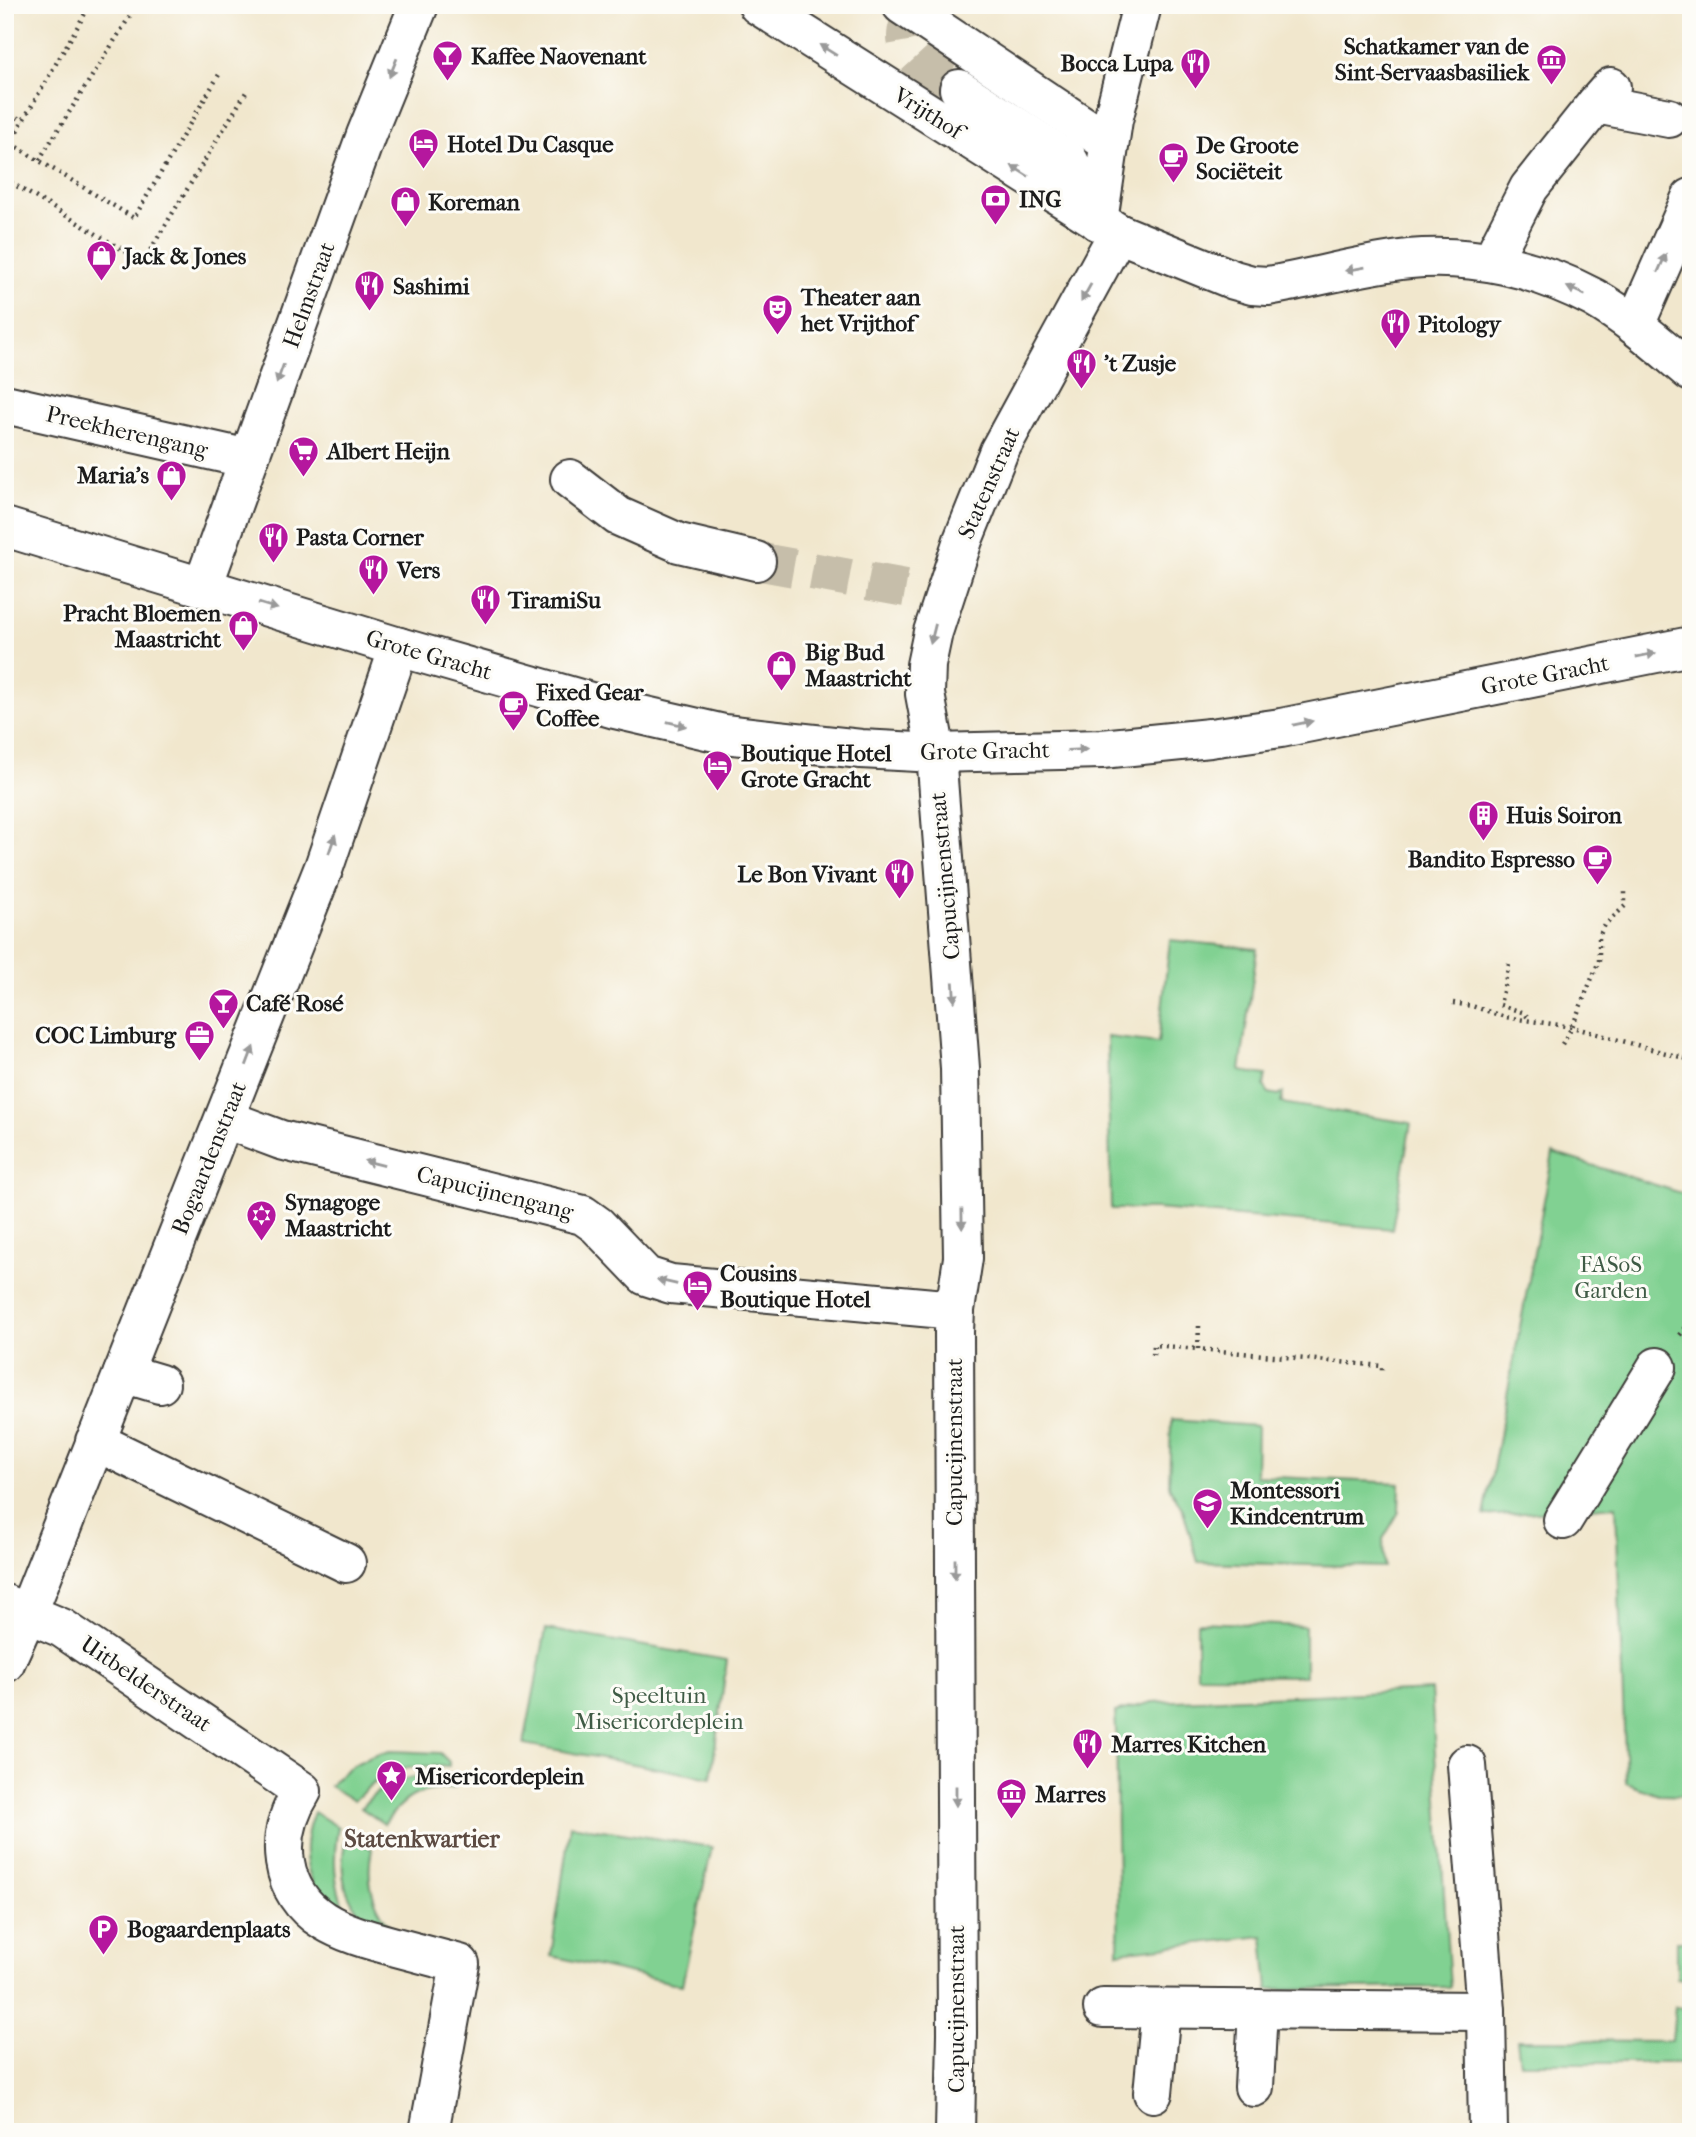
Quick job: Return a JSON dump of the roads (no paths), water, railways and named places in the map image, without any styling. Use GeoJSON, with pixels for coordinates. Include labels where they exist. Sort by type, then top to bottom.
{"type":"FeatureCollection","features":[{"type":"Feature","properties":{"kind":"street","name":"Vrijthof"},"geometry":{"type":"LineString","coordinates":[[758,5],[1108,227],[1234,280],[1268,286],[1409,259],[1455,258],[1491,262],[1530,272],[1593,298],[1635,325],[1691,372]]}},
{"type":"Feature","properties":{"kind":"street"},"geometry":{"type":"LineString","coordinates":[[902,5],[1109,143]]}},
{"type":"Feature","properties":{"kind":"street"},"geometry":{"type":"LineString","coordinates":[[1108,227],[1109,143],[1142,5]]}},
{"type":"Feature","properties":{"kind":"street","name":"Helmstraat"},"geometry":{"type":"LineString","coordinates":[[202,586],[411,8]]}},
{"type":"Feature","properties":{"kind":"street"},"geometry":{"type":"LineString","coordinates":[[959,89],[1069,161],[1108,227]]}},
{"type":"Feature","properties":{"kind":"street"},"geometry":{"type":"LineString","coordinates":[[1491,262],[1529,188],[1604,95],[1669,118]]}},
{"type":"Feature","properties":{"kind":"street"},"geometry":{"type":"LineString","coordinates":[[1635,325],[1691,198]]}},
{"type":"Feature","properties":{"kind":"street","name":"Statenstraat"},"geometry":{"type":"LineString","coordinates":[[936,753],[925,694],[930,594],[963,540],[999,451],[1108,227]]}},
{"type":"Feature","properties":{"kind":"street","name":"Preekherengang"},"geometry":{"type":"LineString","coordinates":[[5,404],[249,459]]}},
{"type":"Feature","properties":{"kind":"street"},"geometry":{"type":"LineString","coordinates":[[570,479],[618,516],[679,543],[756,561]]}},
{"type":"Feature","properties":{"kind":"street","name":"Grote Gracht"},"geometry":{"type":"LineString","coordinates":[[5,527],[399,647],[615,709],[724,734],[861,749],[936,753],[1101,749],[1210,738],[1329,718],[1691,646]]}},
{"type":"Feature","properties":{"kind":"street","name":"Bogaardenstraat"},"geometry":{"type":"LineString","coordinates":[[5,1663],[17,1608],[95,1441],[324,867],[399,647]]}},
{"type":"Feature","properties":{"kind":"street","name":"Capucijnenstraat"},"geometry":{"type":"LineString","coordinates":[[936,753],[960,1068],[963,1258],[954,1310],[957,2019],[955,2132]]}},
{"type":"Feature","properties":{"kind":"street","name":"Capucijnengang"},"geometry":{"type":"LineString","coordinates":[[225,1119],[281,1140],[583,1215],[597,1225],[646,1276],[671,1284],[954,1310]]}},
{"type":"Feature","properties":{"kind":"street"},"geometry":{"type":"LineString","coordinates":[[1563,1520],[1657,1367]]}},
{"type":"Feature","properties":{"kind":"street"},"geometry":{"type":"LineString","coordinates":[[123,1373],[160,1384]]}},
{"type":"Feature","properties":{"kind":"street"},"geometry":{"type":"LineString","coordinates":[[95,1441],[346,1563]]}},
{"type":"Feature","properties":{"kind":"street","name":"Uitbelderstraat"},"geometry":{"type":"LineString","coordinates":[[17,1608],[62,1628],[302,1791],[290,1810],[284,1833],[284,1858],[288,1881],[298,1898],[312,1912],[331,1926],[352,1935],[460,1964],[429,2132]]}},
{"type":"Feature","properties":{"kind":"street"},"geometry":{"type":"LineString","coordinates":[[1467,1765],[1486,2011],[1488,2132]]}},
{"type":"Feature","properties":{"kind":"street"},"geometry":{"type":"LineString","coordinates":[[1103,2008],[1486,2011]]}},
{"type":"Feature","properties":{"kind":"street"},"geometry":{"type":"LineString","coordinates":[[1254,2087],[1258,2008]]}},
{"type":"Feature","properties":{"kind":"street"},"geometry":{"type":"LineString","coordinates":[[1153,2093],[1161,2009]]}},
{"type":"Feature","properties":{"kind":"tunnel"},"geometry":{"type":"LineString","coordinates":[[916,5],[906,37],[912,53],[926,67],[959,89]]}},
{"type":"Feature","properties":{"kind":"tunnel"},"geometry":{"type":"LineString","coordinates":[[756,561],[917,590]]}},
{"type":"Feature","properties":{"kind":"place","name":"Kaffee Naovenant"},"geometry":{"type":"Point","coordinates":[448,83]}},
{"type":"Feature","properties":{"kind":"place","name":"Schatkamer van de Sint-Servaasbasiliek"},"geometry":{"type":"Point","coordinates":[1552,86]}},
{"type":"Feature","properties":{"kind":"place","name":"Bocca Lupa"},"geometry":{"type":"Point","coordinates":[1196,90]}},
{"type":"Feature","properties":{"kind":"place","name":"Hotel Du Casque"},"geometry":{"type":"Point","coordinates":[424,171]}},
{"type":"Feature","properties":{"kind":"place","name":"De Groote Sociëteit"},"geometry":{"type":"Point","coordinates":[1173,185]}},
{"type":"Feature","properties":{"kind":"place","name":"ING"},"geometry":{"type":"Point","coordinates":[996,226]}},
{"type":"Feature","properties":{"kind":"place","name":"Koreman"},"geometry":{"type":"Point","coordinates":[405,229]}},
{"type":"Feature","properties":{"kind":"place","name":"Jack & Jones"},"geometry":{"type":"Point","coordinates":[101,283]}},
{"type":"Feature","properties":{"kind":"place","name":"Sashimi"},"geometry":{"type":"Point","coordinates":[370,313]}},
{"type":"Feature","properties":{"kind":"place","name":"Theater aan het Vrijthof"},"geometry":{"type":"Point","coordinates":[778,337]}},
{"type":"Feature","properties":{"kind":"place","name":"Pitology"},"geometry":{"type":"Point","coordinates":[1395,351]}},
{"type":"Feature","properties":{"kind":"place","name":"'t Zusje"},"geometry":{"type":"Point","coordinates":[1081,390]}},
{"type":"Feature","properties":{"kind":"place","name":"Albert Heijn"},"geometry":{"type":"Point","coordinates":[304,478]}},
{"type":"Feature","properties":{"kind":"place","name":"Maria's"},"geometry":{"type":"Point","coordinates":[172,502]}},
{"type":"Feature","properties":{"kind":"place","name":"Pasta Corner"},"geometry":{"type":"Point","coordinates":[273,564]}},
{"type":"Feature","properties":{"kind":"place","name":"Vers"},"geometry":{"type":"Point","coordinates":[374,597]}},
{"type":"Feature","properties":{"kind":"place","name":"TiramiSu"},"geometry":{"type":"Point","coordinates":[485,627]}},
{"type":"Feature","properties":{"kind":"place","name":"Pracht Bloemen Maastricht"},"geometry":{"type":"Point","coordinates":[244,653]}},
{"type":"Feature","properties":{"kind":"place","name":"Big Bud Maastricht"},"geometry":{"type":"Point","coordinates":[782,692]}},
{"type":"Feature","properties":{"kind":"place","name":"Fixed Gear Coffee"},"geometry":{"type":"Point","coordinates":[513,732]}},
{"type":"Feature","properties":{"kind":"place","name":"Boutique Hotel Grote Gracht"},"geometry":{"type":"Point","coordinates":[718,793]}},
{"type":"Feature","properties":{"kind":"place","name":"Huis Soiron"},"geometry":{"type":"Point","coordinates":[1483,842]}},
{"type":"Feature","properties":{"kind":"place","name":"Bandito Espresso"},"geometry":{"type":"Point","coordinates":[1598,886]}},
{"type":"Feature","properties":{"kind":"place","name":"Le Bon Vivant"},"geometry":{"type":"Point","coordinates":[900,901]}},
{"type":"Feature","properties":{"kind":"place","name":"Café Rosé"},"geometry":{"type":"Point","coordinates":[223,1030]}},
{"type":"Feature","properties":{"kind":"place","name":"COC Limburg"},"geometry":{"type":"Point","coordinates":[199,1062]}},
{"type":"Feature","properties":{"kind":"place","name":"Synagoge Maastricht"},"geometry":{"type":"Point","coordinates":[262,1242]}},
{"type":"Feature","properties":{"kind":"place","name":"Cousins Boutique Hotel"},"geometry":{"type":"Point","coordinates":[697,1313]}},
{"type":"Feature","properties":{"kind":"place","name":"Montessori Kindcentrum"},"geometry":{"type":"Point","coordinates":[1207,1530]}},
{"type":"Feature","properties":{"kind":"place","name":"Marres Kitchen"},"geometry":{"type":"Point","coordinates":[1088,1771]}},
{"type":"Feature","properties":{"kind":"place","name":"Misericordeplein"},"geometry":{"type":"Point","coordinates":[392,1803]}},
{"type":"Feature","properties":{"kind":"place","name":"Marres"},"geometry":{"type":"Point","coordinates":[1012,1821]}},
{"type":"Feature","properties":{"kind":"place","name":"Bogaardenplaats"},"geometry":{"type":"Point","coordinates":[104,1956]}},
{"type":"Feature","properties":{"kind":"district","name":"Statenkwartier"},"geometry":{"type":"Point","coordinates":[422,1839]}},
{"type":"Feature","properties":{"kind":"park label","name":"FASoS Garden"},"geometry":{"type":"Point","coordinates":[1611,1277]}},
{"type":"Feature","properties":{"kind":"park label","name":"Speeltuin Misericordeplein"},"geometry":{"type":"Point","coordinates":[659,1708]}}]}
